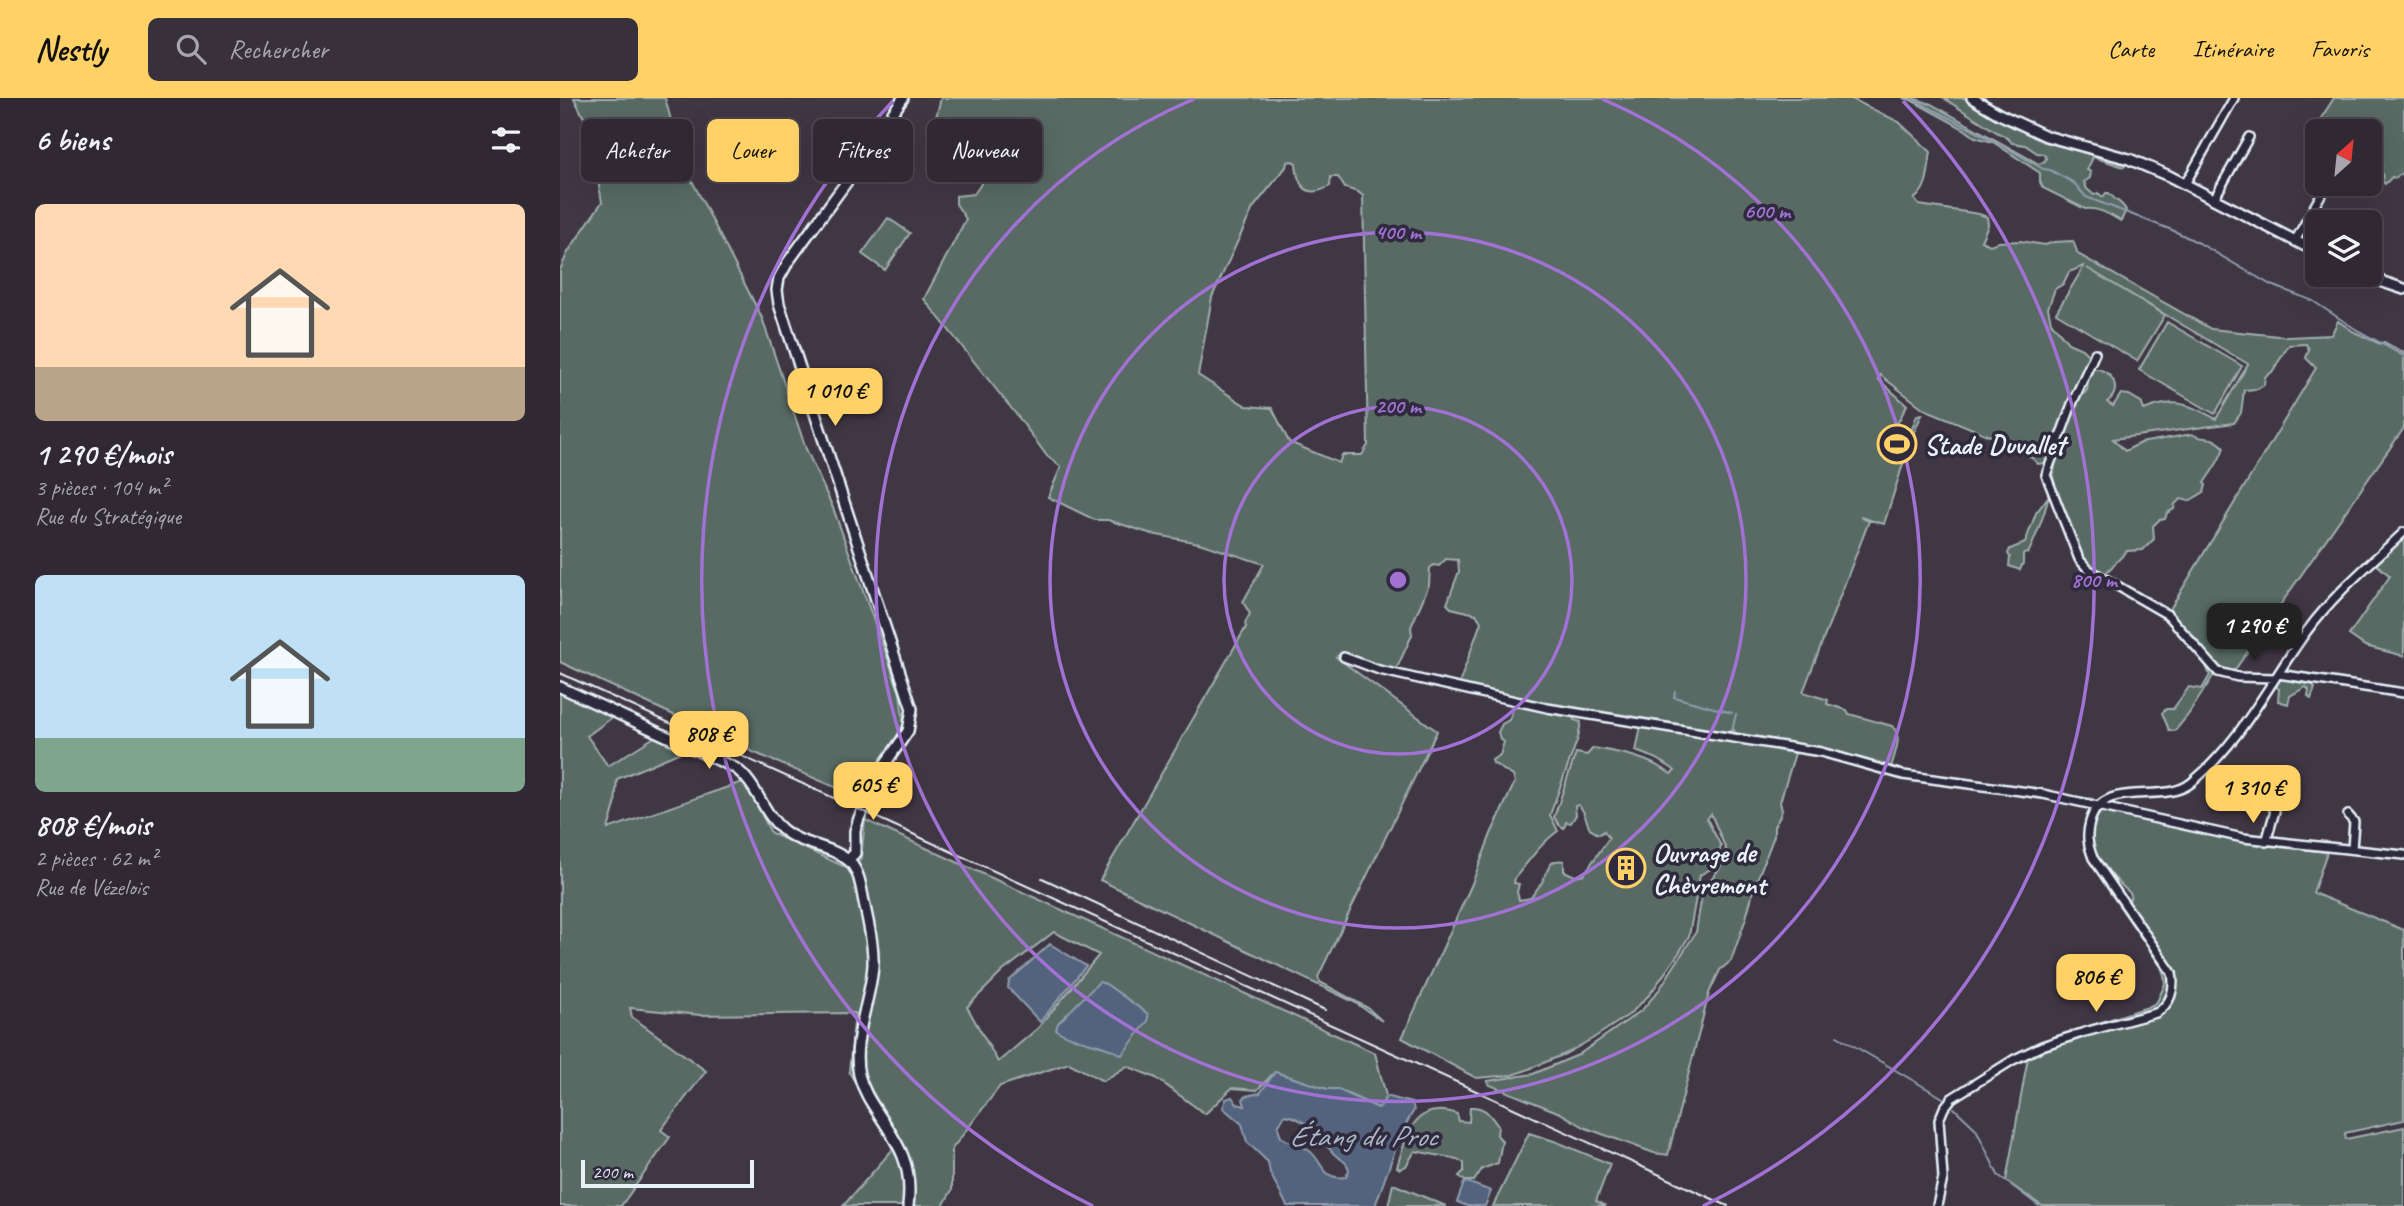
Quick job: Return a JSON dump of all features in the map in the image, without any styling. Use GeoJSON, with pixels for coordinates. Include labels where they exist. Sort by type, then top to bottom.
{"type":"FeatureCollection","features":[{"type":"Feature","properties":{"kind":"street"},"geometry":{"type":"LineString","coordinates":[[848,860],[855,853],[855,831],[859,818],[885,764],[908,731],[912,709],[776,290],[788,262],[903,98]]}},
{"type":"Feature","properties":{"kind":"street"},"geometry":{"type":"LineString","coordinates":[[1972,98],[2046,136],[2131,160],[2185,184],[2305,246]]}},
{"type":"Feature","properties":{"kind":"street"},"geometry":{"type":"LineString","coordinates":[[2185,184],[2234,98]]}},
{"type":"Feature","properties":{"kind":"street"},"geometry":{"type":"LineString","coordinates":[[2214,199],[2249,136]]}},
{"type":"Feature","properties":{"kind":"street"},"geometry":{"type":"LineString","coordinates":[[2295,241],[2320,196]]}},
{"type":"Feature","properties":{"kind":"street"},"geometry":{"type":"LineString","coordinates":[[2382,282],[2404,289]]}},
{"type":"Feature","properties":{"kind":"street"},"geometry":{"type":"LineString","coordinates":[[2095,353],[2046,475],[2079,559],[2096,575],[2168,615],[2218,672],[2228,676],[2277,676],[2404,693]]}},
{"type":"Feature","properties":{"kind":"street"},"geometry":{"type":"LineString","coordinates":[[1937,1206],[1943,1178],[1939,1120],[1952,1098],[2013,1060],[2042,1046],[2156,1013],[2165,1006],[2172,994],[2172,973],[2093,858],[2087,844],[2091,819],[2098,806],[2109,798],[2119,796],[2176,792],[2191,783],[2232,742],[2330,601],[2404,532]]}},
{"type":"Feature","properties":{"kind":"street"},"geometry":{"type":"LineString","coordinates":[[1343,657],[1379,670],[1547,708],[1821,752],[1903,775],[2043,794],[2266,842],[2404,855]]}},
{"type":"Feature","properties":{"kind":"street"},"geometry":{"type":"LineString","coordinates":[[560,687],[735,768],[753,785],[772,818],[782,829],[798,839],[848,860],[859,878],[873,958],[859,1043],[858,1072],[866,1094],[902,1152],[910,1186],[908,1206]]}},
{"type":"Feature","properties":{"kind":"street"},"geometry":{"type":"LineString","coordinates":[[2118,810],[2119,796]]}},
{"type":"Feature","properties":{"kind":"street"},"geometry":{"type":"LineString","coordinates":[[2266,842],[2275,811],[2272,806]]}},
{"type":"Feature","properties":{"kind":"street"},"geometry":{"type":"LineString","coordinates":[[2348,815],[2354,822],[2352,849]]}},
{"type":"Feature","properties":{"kind":"green space"},"geometry":{"type":"Polygon","coordinates":[[[574,98],[665,98],[671,119],[584,119],[574,98]]]}},
{"type":"Feature","properties":{"kind":"green space"},"geometry":{"type":"Polygon","coordinates":[[[941,98],[1850,98],[1899,122],[1931,152],[1923,190],[1914,199],[1919,205],[1987,217],[1988,225],[1981,241],[1990,245],[2020,241],[2045,245],[2073,241],[2078,254],[2211,329],[2288,337],[2331,335],[2338,321],[2354,332],[2380,344],[2384,342],[2404,353],[2404,428],[2234,671],[2217,666],[2169,611],[2316,368],[2306,358],[2309,349],[2306,344],[2289,345],[2272,372],[2265,377],[2264,385],[2257,389],[2244,390],[2241,413],[2234,423],[2113,439],[2125,451],[2140,443],[2192,434],[2215,440],[2224,447],[2204,483],[2204,492],[2189,501],[2181,499],[2174,509],[2167,513],[2165,519],[2159,520],[2153,526],[2154,539],[2143,550],[2127,551],[2103,576],[2088,565],[2078,549],[2062,511],[2053,478],[2069,420],[2077,402],[2087,390],[2090,369],[2104,371],[2113,380],[2115,391],[2107,402],[2113,406],[2121,394],[2129,395],[2141,402],[2144,410],[2164,404],[2181,404],[2216,419],[2248,364],[2087,268],[2165,315],[2137,361],[2056,313],[2084,266],[2069,272],[2063,284],[2055,289],[2048,308],[2051,322],[2068,343],[2082,349],[2089,356],[2089,362],[2083,378],[2074,387],[2076,391],[2050,457],[2045,463],[2038,464],[2002,441],[1924,409],[1880,375],[1878,379],[1907,405],[1897,424],[1911,431],[1917,415],[1922,414],[1910,442],[1884,524],[1860,517],[1869,521],[1803,692],[1828,700],[1827,704],[1847,710],[1849,714],[1892,726],[1896,730],[1898,740],[1891,768],[1833,750],[1735,734],[1734,730],[1721,734],[1575,710],[1459,684],[1481,622],[1476,614],[1451,608],[1447,604],[1459,571],[1458,560],[1446,559],[1439,566],[1434,565],[1430,568],[1429,585],[1411,627],[1412,635],[1396,670],[1359,660],[1343,652],[1336,657],[1437,731],[1318,977],[1320,982],[1368,1008],[1382,1021],[1354,1002],[1100,880],[1246,627],[1245,623],[1250,614],[1243,602],[1264,564],[1199,543],[1152,534],[1108,520],[1095,520],[1048,497],[1061,467],[1047,456],[924,299],[966,219],[956,204],[956,196],[974,194],[982,182],[1042,182],[1042,119],[936,119],[941,98]],[[1287,162],[1286,167],[1253,208],[1212,297],[1198,375],[1246,406],[1272,408],[1289,442],[1339,463],[1342,455],[1362,455],[1368,445],[1363,196],[1345,188],[1338,177],[1331,177],[1330,186],[1315,191],[1304,188],[1298,178],[1296,163],[1287,162]]]}},
{"type":"Feature","properties":{"kind":"green space"},"geometry":{"type":"Polygon","coordinates":[[[1903,98],[1931,104],[2039,164],[2045,161],[2044,154],[2025,145],[2012,143],[1944,98],[1967,98],[1987,111],[2123,161],[2126,164],[2124,167],[2093,157],[2087,170],[2091,172],[2090,178],[2084,182],[2094,195],[2098,193],[2103,197],[2109,193],[2122,205],[2126,210],[2121,221],[2099,210],[2085,209],[2043,188],[2040,173],[1993,142],[1975,137],[1903,98]]]}},
{"type":"Feature","properties":{"kind":"green space"},"geometry":{"type":"Polygon","coordinates":[[[2334,98],[2404,98],[2404,176],[2401,174],[2392,177],[2385,184],[2382,181],[2382,119],[2321,119],[2334,98]]]}},
{"type":"Feature","properties":{"kind":"green space"},"geometry":{"type":"Polygon","coordinates":[[[598,182],[693,182],[762,318],[806,449],[833,508],[900,693],[904,724],[863,799],[753,752],[560,662],[560,270],[568,252],[602,202],[598,182]]]}},
{"type":"Feature","properties":{"kind":"green space"},"geometry":{"type":"Polygon","coordinates":[[[888,218],[910,233],[885,270],[862,254],[888,218]]]}},
{"type":"Feature","properties":{"kind":"green space"},"geometry":{"type":"Polygon","coordinates":[[[2167,322],[2242,366],[2215,414],[2139,370],[2167,322]]]}},
{"type":"Feature","properties":{"kind":"green space"},"geometry":{"type":"Polygon","coordinates":[[[2048,497],[2033,542],[2028,553],[2023,554],[2020,570],[2009,566],[2010,549],[2025,543],[2036,513],[2048,497]]]}},
{"type":"Feature","properties":{"kind":"green space"},"geometry":{"type":"Polygon","coordinates":[[[2404,537],[2404,656],[2365,646],[2349,635],[2390,576],[2376,564],[2404,537]]]}},
{"type":"Feature","properties":{"kind":"green space"},"geometry":{"type":"Polygon","coordinates":[[[2206,666],[2215,673],[2188,715],[2175,731],[2169,730],[2162,713],[2166,709],[2173,709],[2189,687],[2202,689],[2210,675],[2206,666]]]}},
{"type":"Feature","properties":{"kind":"green space"},"geometry":{"type":"Polygon","coordinates":[[[2281,679],[2313,685],[2315,688],[2311,699],[2306,687],[2290,696],[2288,704],[2278,701],[2279,689],[2274,685],[2281,679]]]}},
{"type":"Feature","properties":{"kind":"green space"},"geometry":{"type":"Polygon","coordinates":[[[560,693],[614,716],[587,736],[608,766],[656,736],[688,749],[617,779],[615,805],[608,829],[745,781],[771,833],[843,866],[861,860],[865,820],[1375,1053],[1386,1096],[1378,1108],[1337,1089],[1327,1089],[1275,1072],[1257,1090],[1232,1088],[1205,1114],[1156,1078],[1127,1066],[1103,1081],[1069,1063],[1000,1086],[952,1149],[952,1190],[943,1206],[843,1206],[894,1148],[849,1072],[855,1013],[700,1015],[630,1008],[632,1017],[706,1071],[661,1130],[670,1137],[621,1206],[560,1206],[560,693]],[[1054,932],[1003,971],[967,1007],[998,1062],[1038,1028],[1099,955],[1054,932]]]}},
{"type":"Feature","properties":{"kind":"green space"},"geometry":{"type":"Polygon","coordinates":[[[1515,703],[1572,714],[1574,720],[1581,722],[1578,738],[1550,815],[1558,831],[1540,847],[1515,878],[1514,883],[1519,884],[1519,900],[1531,898],[1551,864],[1556,861],[1564,861],[1564,871],[1575,876],[1584,874],[1609,838],[1604,831],[1600,834],[1591,829],[1578,805],[1575,806],[1576,815],[1571,823],[1566,822],[1564,828],[1554,817],[1576,753],[1587,755],[1593,748],[1624,754],[1653,763],[1671,774],[1675,771],[1673,769],[1636,751],[1641,726],[1796,750],[1780,802],[1782,810],[1774,826],[1774,836],[1731,961],[1720,970],[1709,993],[1668,1155],[1654,1153],[1586,1128],[1560,1113],[1490,1085],[1487,1081],[1533,1074],[1578,1055],[1642,1010],[1659,990],[1696,932],[1703,889],[1720,868],[1726,849],[1711,814],[1707,819],[1721,846],[1716,866],[1700,875],[1689,936],[1650,994],[1630,1014],[1565,1054],[1512,1075],[1476,1078],[1402,1038],[1515,782],[1513,776],[1492,760],[1500,755],[1504,742],[1498,732],[1502,724],[1509,720],[1515,703]]]}},
{"type":"Feature","properties":{"kind":"green space"},"geometry":{"type":"Polygon","coordinates":[[[2101,810],[2242,842],[2327,852],[2313,893],[2404,930],[2404,1120],[2345,1133],[2346,1139],[2404,1127],[2404,1206],[2042,1206],[2006,1181],[2028,1057],[2053,1046],[2161,1013],[2175,991],[2153,937],[2129,902],[2131,894],[2111,874],[2093,849],[2089,834],[2097,812],[2101,810]]]}},
{"type":"Feature","properties":{"kind":"green space"},"geometry":{"type":"Polygon","coordinates":[[[2105,885],[2170,975],[2168,996],[2158,1009],[2045,1040],[2148,1007],[2157,1002],[2165,984],[2161,967],[2105,885]]]}},
{"type":"Feature","properties":{"kind":"green space"},"geometry":{"type":"Polygon","coordinates":[[[1470,1107],[1483,1110],[1498,1126],[1497,1135],[1502,1141],[1498,1163],[1482,1169],[1474,1181],[1465,1181],[1459,1176],[1464,1171],[1464,1163],[1457,1159],[1415,1151],[1406,1166],[1400,1169],[1397,1167],[1409,1132],[1422,1116],[1443,1111],[1457,1114],[1459,1121],[1469,1122],[1470,1107]]]}},
{"type":"Feature","properties":{"kind":"green space"},"geometry":{"type":"Polygon","coordinates":[[[1529,1133],[1610,1164],[1596,1201],[1606,1206],[1493,1206],[1529,1133]]]}},
{"type":"Feature","properties":{"kind":"green space"},"geometry":{"type":"Polygon","coordinates":[[[1393,1184],[1446,1206],[1388,1206],[1393,1184]]]}},
{"type":"Feature","properties":{"kind":"water"},"geometry":{"type":"Polygon","coordinates":[[[1050,944],[1086,966],[1040,1022],[1008,988],[1009,981],[1050,944]]]}},
{"type":"Feature","properties":{"kind":"water"},"geometry":{"type":"Polygon","coordinates":[[[1099,982],[1106,984],[1148,1014],[1148,1021],[1122,1055],[1056,1030],[1058,1023],[1099,982]]]}},
{"type":"Feature","properties":{"kind":"water","name":"Étang du Proc"},"geometry":{"type":"Polygon","coordinates":[[[1275,1072],[1327,1089],[1337,1089],[1378,1108],[1386,1096],[1412,1103],[1414,1110],[1402,1131],[1375,1206],[1287,1206],[1270,1173],[1268,1162],[1247,1142],[1242,1124],[1223,1108],[1226,1099],[1232,1097],[1237,1104],[1245,1106],[1243,1099],[1246,1096],[1260,1093],[1275,1072]],[[1285,1115],[1278,1127],[1281,1137],[1312,1153],[1331,1176],[1346,1177],[1349,1170],[1345,1163],[1307,1125],[1285,1115]]]}},
{"type":"Feature","properties":{"kind":"water"},"geometry":{"type":"Polygon","coordinates":[[[1464,1183],[1491,1191],[1485,1206],[1467,1206],[1457,1202],[1464,1183]]]}},
{"type":"Feature","properties":{"kind":"waterway"},"geometry":{"type":"LineString","coordinates":[[1911,98],[2074,183],[2086,197],[2199,243],[2269,284],[2313,301],[2404,356]]}},
{"type":"Feature","properties":{"kind":"waterway"},"geometry":{"type":"LineString","coordinates":[[1675,691],[1674,697],[1732,713]]}},
{"type":"Feature","properties":{"kind":"waterway"},"geometry":{"type":"LineString","coordinates":[[1735,735],[1732,731],[1736,714]]}},
{"type":"Feature","properties":{"kind":"waterway"},"geometry":{"type":"LineString","coordinates":[[1827,750],[1849,756]]}},
{"type":"Feature","properties":{"kind":"waterway"},"geometry":{"type":"LineString","coordinates":[[2004,792],[2062,802]]}},
{"type":"Feature","properties":{"kind":"waterway"},"geometry":{"type":"LineString","coordinates":[[2057,794],[2093,799]]}},
{"type":"Feature","properties":{"kind":"waterway"},"geometry":{"type":"LineString","coordinates":[[1837,1036],[1943,1098]]}},
{"type":"Feature","properties":{"kind":"waterway"},"geometry":{"type":"LineString","coordinates":[[1954,1108],[1976,1129],[1998,1175],[2039,1206]]}},
{"type":"Feature","properties":{"kind":"railway"},"geometry":{"type":"LineString","coordinates":[[560,673],[1728,1206]]}},
{"type":"Feature","properties":{"kind":"railway"},"geometry":{"type":"LineString","coordinates":[[1042,878],[1325,1010]]}},
{"type":"Feature","properties":{"kind":"place","name":"Stade Duvallet"},"geometry":{"type":"Point","coordinates":[1897,444]}},
{"type":"Feature","properties":{"kind":"place","name":"Ouvrage de Chèvremont"},"geometry":{"type":"Point","coordinates":[1626,868]}}]}
